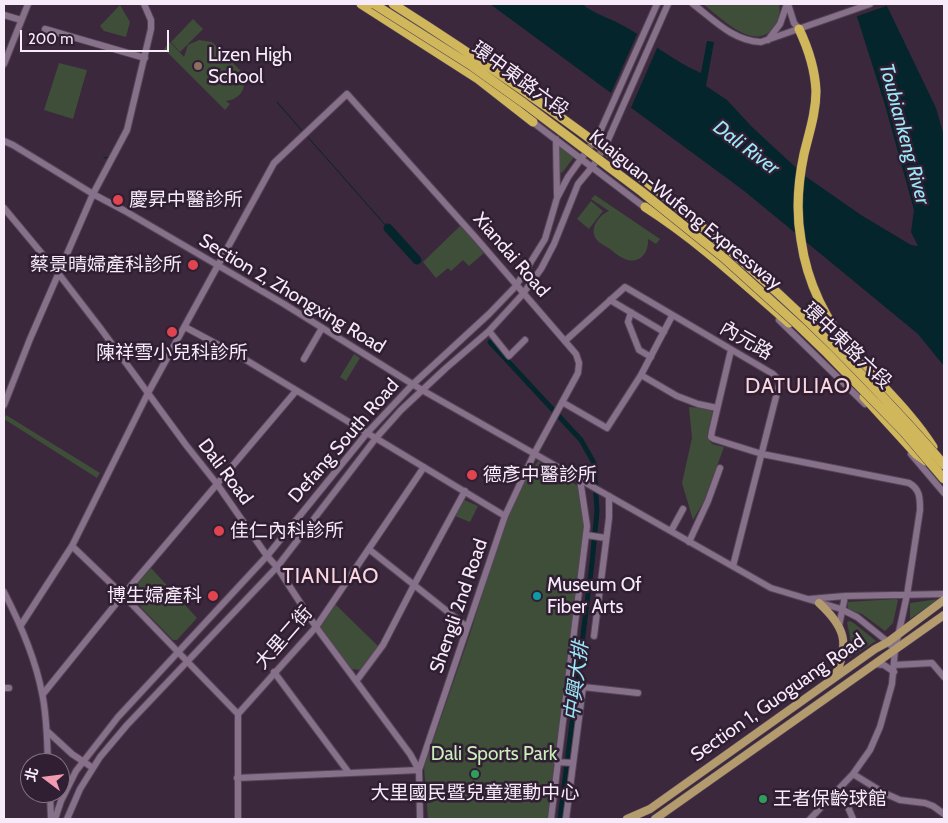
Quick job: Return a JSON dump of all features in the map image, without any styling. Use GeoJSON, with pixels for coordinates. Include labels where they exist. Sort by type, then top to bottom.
{"type":"FeatureCollection","features":[{"type":"Feature","properties":{"kind":"highway"},"geometry":{"type":"LineString","coordinates":[[361,4],[478,79],[533,122]]}},
{"type":"Feature","properties":{"kind":"highway","name":"Kuaiguan-Wufeng Expressway"},"geometry":{"type":"LineString","coordinates":[[374,4],[472,66],[525,104],[642,192],[724,258],[800,326],[904,432],[940,464]]}},
{"type":"Feature","properties":{"kind":"highway","name":"Kuaiguan-Wufeng Expressway"},"geometry":{"type":"LineString","coordinates":[[392,4],[481,61],[564,119],[649,183],[716,238],[807,319],[911,426],[940,464],[944,479]]}},
{"type":"Feature","properties":{"kind":"highway"},"geometry":{"type":"LineString","coordinates":[[799,30],[813,69],[816,89],[814,111],[798,195],[801,241],[810,277],[824,309],[844,342],[925,434],[940,464]]}},
{"type":"Feature","properties":{"kind":"highway"},"geometry":{"type":"LineString","coordinates":[[645,207],[664,219],[720,262],[795,328],[824,356],[916,454],[940,464]]}},
{"type":"Feature","properties":{"kind":"main road","name":"Section 1, Guoguang Road"},"geometry":{"type":"LineString","coordinates":[[627,819],[650,808],[875,648],[888,642],[944,600]]}},
{"type":"Feature","properties":{"kind":"main road"},"geometry":{"type":"LineString","coordinates":[[818,604],[831,615],[842,632],[843,655],[834,677]]}},
{"type":"Feature","properties":{"kind":"main road","name":"Section 1, Guoguang Road"},"geometry":{"type":"LineString","coordinates":[[655,819],[944,615]]}},
{"type":"Feature","properties":{"kind":"street"},"geometry":{"type":"LineString","coordinates":[[4,64],[28,4]]}},
{"type":"Feature","properties":{"kind":"street"},"geometry":{"type":"LineString","coordinates":[[4,405],[58,273],[94,194],[127,130],[146,58],[151,29],[151,20],[144,4]]}},
{"type":"Feature","properties":{"kind":"street"},"geometry":{"type":"LineString","coordinates":[[357,4],[483,86],[533,122],[593,166],[717,265],[810,349],[894,434],[944,493]]}},
{"type":"Feature","properties":{"kind":"street","name":"環中東路六段"},"geometry":{"type":"LineString","coordinates":[[381,4],[488,72],[725,256],[802,323],[884,404],[944,471]]}},
{"type":"Feature","properties":{"kind":"street","name":"Defang South Road"},"geometry":{"type":"LineString","coordinates":[[55,819],[64,795],[82,761],[118,717],[268,556],[367,432],[412,385],[489,314],[516,286],[544,240],[557,198],[568,178],[599,134],[658,4]]}},
{"type":"Feature","properties":{"kind":"street","name":"Defang South Road"},"geometry":{"type":"LineString","coordinates":[[66,819],[80,789],[93,768],[127,725],[277,567],[376,438],[422,390],[489,331],[524,293],[554,244],[578,184],[593,166],[608,140],[668,4]]}},
{"type":"Feature","properties":{"kind":"street"},"geometry":{"type":"LineString","coordinates":[[693,4],[737,38],[754,42],[767,41],[870,4]]}},
{"type":"Feature","properties":{"kind":"street"},"geometry":{"type":"LineString","coordinates":[[767,41],[780,24],[787,4]]}},
{"type":"Feature","properties":{"kind":"street"},"geometry":{"type":"LineString","coordinates":[[787,4],[794,23],[799,30]]}},
{"type":"Feature","properties":{"kind":"street"},"geometry":{"type":"LineString","coordinates":[[4,15],[21,20]]}},
{"type":"Feature","properties":{"kind":"street"},"geometry":{"type":"LineString","coordinates":[[45,29],[146,58]]}},
{"type":"Feature","properties":{"kind":"street","name":"Xiandai Road"},"geometry":{"type":"LineString","coordinates":[[218,266],[274,163],[347,94],[476,238],[576,354],[579,369],[534,454]]}},
{"type":"Feature","properties":{"kind":"street"},"geometry":{"type":"LineString","coordinates":[[556,139],[557,198]]}},
{"type":"Feature","properties":{"kind":"street","name":"Section 2, Zhongxing Road"},"geometry":{"type":"LineString","coordinates":[[4,141],[13,144],[94,194],[322,328],[412,385],[607,495]]}},
{"type":"Feature","properties":{"kind":"street","name":"Dali Road"},"geometry":{"type":"LineString","coordinates":[[4,208],[58,273],[217,484],[277,567],[316,627],[410,754],[419,770],[420,819]]}},
{"type":"Feature","properties":{"kind":"street"},"geometry":{"type":"LineString","coordinates":[[21,625],[72,546],[148,393],[218,266]]}},
{"type":"Feature","properties":{"kind":"street","name":"內元路"},"geometry":{"type":"LineString","coordinates":[[566,342],[625,287],[773,374],[780,381],[733,566]]}},
{"type":"Feature","properties":{"kind":"street"},"geometry":{"type":"LineString","coordinates":[[610,300],[664,332]]}},
{"type":"Feature","properties":{"kind":"street"},"geometry":{"type":"LineString","coordinates":[[631,312],[628,322],[639,350],[651,357]]}},
{"type":"Feature","properties":{"kind":"street"},"geometry":{"type":"LineString","coordinates":[[562,402],[608,428],[641,375],[672,316]]}},
{"type":"Feature","properties":{"kind":"street"},"geometry":{"type":"LineString","coordinates":[[185,327],[241,357],[505,516]]}},
{"type":"Feature","properties":{"kind":"street"},"geometry":{"type":"LineString","coordinates":[[304,358],[322,328]]}},
{"type":"Feature","properties":{"kind":"street"},"geometry":{"type":"LineString","coordinates":[[489,331],[510,356],[526,340]]}},
{"type":"Feature","properties":{"kind":"street"},"geometry":{"type":"LineString","coordinates":[[731,350],[711,437],[762,454],[909,483],[918,490],[920,497],[920,510],[907,595],[895,650],[894,669],[887,703],[876,737],[854,774],[810,819]]}},
{"type":"Feature","properties":{"kind":"street"},"geometry":{"type":"LineString","coordinates":[[641,375],[677,396],[698,404],[717,408]]}},
{"type":"Feature","properties":{"kind":"street"},"geometry":{"type":"LineString","coordinates":[[43,694],[123,595],[296,391]]}},
{"type":"Feature","properties":{"kind":"street","name":"Shengli 2nd Road"},"geometry":{"type":"LineString","coordinates":[[419,770],[505,516],[534,454]]}},
{"type":"Feature","properties":{"kind":"street","name":"大里二街"},"geometry":{"type":"LineString","coordinates":[[238,714],[316,627],[424,468]]}},
{"type":"Feature","properties":{"kind":"street"},"geometry":{"type":"LineString","coordinates":[[689,542],[708,501],[720,468]]}},
{"type":"Feature","properties":{"kind":"street"},"geometry":{"type":"LineString","coordinates":[[550,819],[587,526],[580,479]]}},
{"type":"Feature","properties":{"kind":"street"},"geometry":{"type":"LineString","coordinates":[[356,680],[382,646],[465,491]]}},
{"type":"Feature","properties":{"kind":"street"},"geometry":{"type":"LineString","coordinates":[[594,636],[606,538],[607,495],[771,588],[810,599],[818,604],[842,609],[857,617],[895,650]]}},
{"type":"Feature","properties":{"kind":"street"},"geometry":{"type":"LineString","coordinates":[[670,532],[683,509]]}},
{"type":"Feature","properties":{"kind":"street"},"geometry":{"type":"LineString","coordinates":[[586,535],[606,538]]}},
{"type":"Feature","properties":{"kind":"street"},"geometry":{"type":"LineString","coordinates":[[72,546],[123,595],[238,714],[238,819]]}},
{"type":"Feature","properties":{"kind":"street"},"geometry":{"type":"LineString","coordinates":[[370,550],[467,627]]}},
{"type":"Feature","properties":{"kind":"street"},"geometry":{"type":"LineString","coordinates":[[4,592],[21,625],[32,654],[43,694],[48,753]]}},
{"type":"Feature","properties":{"kind":"street"},"geometry":{"type":"LineString","coordinates":[[810,599],[845,596],[944,594]]}},
{"type":"Feature","properties":{"kind":"street"},"geometry":{"type":"LineString","coordinates":[[839,626],[845,596]]}},
{"type":"Feature","properties":{"kind":"street"},"geometry":{"type":"LineString","coordinates":[[874,664],[894,669],[932,663],[944,677]]}},
{"type":"Feature","properties":{"kind":"street"},"geometry":{"type":"LineString","coordinates":[[274,672],[349,772]]}},
{"type":"Feature","properties":{"kind":"street"},"geometry":{"type":"LineString","coordinates":[[566,819],[584,687],[638,693]]}},
{"type":"Feature","properties":{"kind":"street"},"geometry":{"type":"LineString","coordinates":[[47,731],[72,754],[93,768]]}},
{"type":"Feature","properties":{"kind":"street"},"geometry":{"type":"LineString","coordinates":[[557,762],[573,764]]}},
{"type":"Feature","properties":{"kind":"street"},"geometry":{"type":"LineString","coordinates":[[237,778],[419,770]]}},
{"type":"Feature","properties":{"kind":"street"},"geometry":{"type":"LineString","coordinates":[[854,774],[884,793],[900,800],[925,803],[944,814]]}},
{"type":"Feature","properties":{"kind":"street"},"geometry":{"type":"LineString","coordinates":[[840,788],[853,819]]}},
{"type":"Feature","properties":{"kind":"street"},"geometry":{"type":"LineString","coordinates":[[50,803],[51,819]]}},
{"type":"Feature","properties":{"kind":"green space"},"geometry":{"type":"Polygon","coordinates":[[[703,4],[779,4],[780,7],[777,20],[772,29],[764,35],[755,36],[736,30],[703,4]]]}},
{"type":"Feature","properties":{"kind":"green space"},"geometry":{"type":"Polygon","coordinates":[[[120,5],[130,22],[126,37],[104,31],[100,26],[120,5]]]}},
{"type":"Feature","properties":{"kind":"green space"},"geometry":{"type":"Polygon","coordinates":[[[193,19],[203,29],[180,52],[171,42],[193,19]]]}},
{"type":"Feature","properties":{"kind":"green space"},"geometry":{"type":"Polygon","coordinates":[[[199,40],[212,42],[241,71],[243,76],[244,86],[240,94],[232,100],[226,101],[230,104],[225,110],[164,49],[170,42],[184,57],[188,45],[199,40]]]}},
{"type":"Feature","properties":{"kind":"green space"},"geometry":{"type":"Polygon","coordinates":[[[59,63],[87,70],[73,119],[44,110],[59,63]]]}},
{"type":"Feature","properties":{"kind":"green space"},"geometry":{"type":"Polygon","coordinates":[[[560,147],[574,157],[562,173],[560,172],[560,147]]]}},
{"type":"Feature","properties":{"kind":"green space"},"geometry":{"type":"Polygon","coordinates":[[[595,195],[660,239],[656,244],[648,239],[647,249],[644,254],[633,261],[621,257],[600,243],[595,236],[594,227],[598,219],[609,211],[591,199],[595,195]]]}},
{"type":"Feature","properties":{"kind":"green space"},"geometry":{"type":"Polygon","coordinates":[[[591,201],[603,211],[589,229],[577,219],[591,201]]]}},
{"type":"Feature","properties":{"kind":"green space"},"geometry":{"type":"Polygon","coordinates":[[[461,225],[485,252],[469,266],[463,260],[451,271],[448,268],[436,278],[423,262],[461,225]]]}},
{"type":"Feature","properties":{"kind":"green space"},"geometry":{"type":"Polygon","coordinates":[[[354,354],[360,358],[346,381],[340,377],[354,354]]]}},
{"type":"Feature","properties":{"kind":"green space"},"geometry":{"type":"Polygon","coordinates":[[[689,407],[713,409],[707,436],[712,444],[724,447],[705,499],[693,520],[682,483],[692,438],[689,407]]]}},
{"type":"Feature","properties":{"kind":"green space"},"geometry":{"type":"Polygon","coordinates":[[[6,415],[100,473],[97,478],[4,419],[6,415]]]}},
{"type":"Feature","properties":{"kind":"green space","name":"Dali Sports Park"},"geometry":{"type":"Polygon","coordinates":[[[538,461],[578,486],[584,526],[548,819],[428,819],[424,767],[470,634],[506,518],[518,492],[538,461]]]}},
{"type":"Feature","properties":{"kind":"green space"},"geometry":{"type":"Polygon","coordinates":[[[462,499],[478,506],[470,522],[455,516],[462,499]]]}},
{"type":"Feature","properties":{"kind":"green space"},"geometry":{"type":"Polygon","coordinates":[[[151,568],[197,618],[177,640],[173,640],[130,596],[131,591],[151,568]]]}},
{"type":"Feature","properties":{"kind":"green space"},"geometry":{"type":"Polygon","coordinates":[[[939,599],[910,619],[910,603],[939,599]]]}},
{"type":"Feature","properties":{"kind":"green space"},"geometry":{"type":"Polygon","coordinates":[[[898,600],[893,623],[885,631],[862,614],[848,609],[847,602],[898,600]]]}},
{"type":"Feature","properties":{"kind":"green space"},"geometry":{"type":"Polygon","coordinates":[[[335,604],[379,647],[362,670],[351,669],[318,627],[335,604]]]}},
{"type":"Feature","properties":{"kind":"green space"},"geometry":{"type":"Polygon","coordinates":[[[850,621],[876,641],[849,658],[851,642],[847,622],[850,621]]]}},
{"type":"Feature","properties":{"kind":"water"},"geometry":{"type":"Polygon","coordinates":[[[490,4],[582,4],[592,11],[624,26],[681,63],[701,73],[707,41],[714,42],[706,86],[727,100],[752,127],[805,176],[861,215],[911,245],[918,246],[911,232],[914,210],[885,105],[853,4],[886,4],[936,108],[944,136],[944,366],[918,334],[743,190],[490,4]]]}},
{"type":"Feature","properties":{"kind":"pier"},"geometry":{"type":"Polygon","coordinates":[[[851,4],[889,4],[889,5],[855,17],[851,4]]]}},
{"type":"Feature","properties":{"kind":"pier"},"geometry":{"type":"Polygon","coordinates":[[[638,32],[658,46],[630,110],[610,95],[638,32]]]}},
{"type":"Feature","properties":{"kind":"waterway"},"geometry":{"type":"LineString","coordinates":[[277,102],[303,132]]}},
{"type":"Feature","properties":{"kind":"waterway"},"geometry":{"type":"LineString","coordinates":[[306,135],[388,228]]}},
{"type":"Feature","properties":{"kind":"waterway"},"geometry":{"type":"LineString","coordinates":[[104,158],[110,157]]}},
{"type":"Feature","properties":{"kind":"waterway"},"geometry":{"type":"LineString","coordinates":[[388,228],[417,260]]}},
{"type":"Feature","properties":{"kind":"waterway","name":"中興大排"},"geometry":{"type":"LineString","coordinates":[[490,342],[581,440],[594,463],[597,511],[560,819]]}},
{"type":"Feature","properties":{"kind":"place","name":"Lizen High School"},"geometry":{"type":"Point","coordinates":[198,66]}},
{"type":"Feature","properties":{"kind":"place","name":"慶昇中醫診所"},"geometry":{"type":"Point","coordinates":[118,200]}},
{"type":"Feature","properties":{"kind":"place","name":"蔡景晴婦產科診所"},"geometry":{"type":"Point","coordinates":[193,265]}},
{"type":"Feature","properties":{"kind":"place","name":"陳祥雪小兒科診所"},"geometry":{"type":"Point","coordinates":[172,332]}},
{"type":"Feature","properties":{"kind":"place","name":"德彥中醫診所"},"geometry":{"type":"Point","coordinates":[472,475]}},
{"type":"Feature","properties":{"kind":"place","name":"佳仁內科診所"},"geometry":{"type":"Point","coordinates":[219,531]}},
{"type":"Feature","properties":{"kind":"place","name":"博生婦產科"},"geometry":{"type":"Point","coordinates":[213,596]}},
{"type":"Feature","properties":{"kind":"place","name":"Museum Of Fiber Arts"},"geometry":{"type":"Point","coordinates":[537,596]}},
{"type":"Feature","properties":{"kind":"place","name":"大里國民暨兒童運動中心"},"geometry":{"type":"Point","coordinates":[475,774]}},
{"type":"Feature","properties":{"kind":"place","name":"王者保齡球館"},"geometry":{"type":"Point","coordinates":[763,799]}},
{"type":"Feature","properties":{"kind":"district","name":"DATULIAO"},"geometry":{"type":"Point","coordinates":[798,387]}},
{"type":"Feature","properties":{"kind":"district","name":"TIANLIAO"},"geometry":{"type":"Point","coordinates":[331,577]}},
{"type":"Feature","properties":{"kind":"water label","name":"Toubiankeng River"},"geometry":{"type":"Point","coordinates":[904,134]}},
{"type":"Feature","properties":{"kind":"water label","name":"Dali River"},"geometry":{"type":"Point","coordinates":[746,148]}}]}
